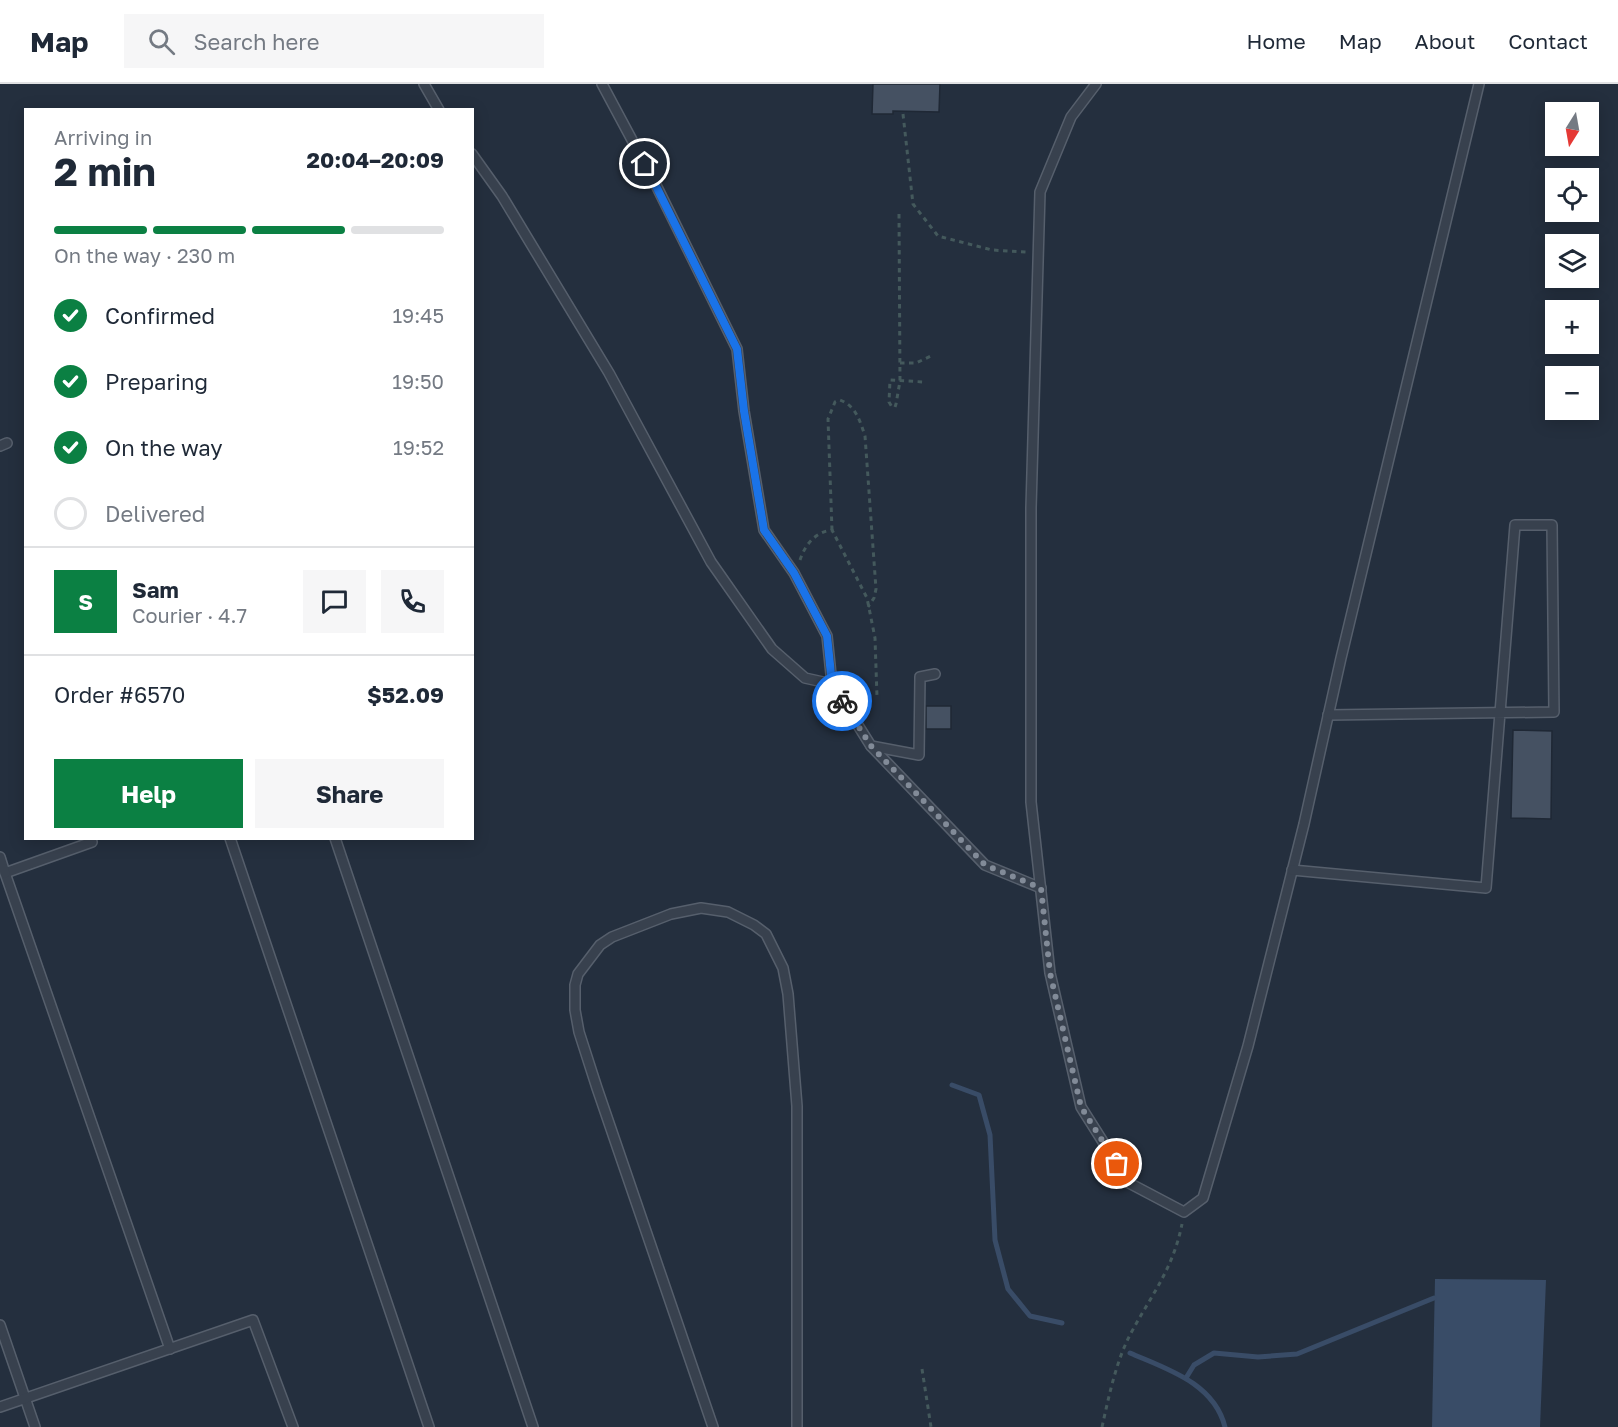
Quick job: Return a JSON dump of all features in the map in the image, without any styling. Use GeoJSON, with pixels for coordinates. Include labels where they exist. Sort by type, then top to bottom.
{"type":"FeatureCollection","features":[{"type":"Feature","properties":{"kind":"lane"},"geometry":{"type":"LineString","coordinates":[[424,84],[438,108]]}},
{"type":"Feature","properties":{"kind":"lane"},"geometry":{"type":"LineString","coordinates":[[602,84],[656,183],[737,349],[744,411],[764,530],[794,573],[827,636],[832,684],[871,746],[985,865],[1041,888]]}},
{"type":"Feature","properties":{"kind":"lane"},"geometry":{"type":"LineString","coordinates":[[1096,84],[1071,117],[1040,192],[1032,508],[1031,802],[1050,973],[1081,1107],[1129,1183],[1185,1212],[1203,1198],[1248,1046],[1479,84]]}},
{"type":"Feature","properties":{"kind":"lane"},"geometry":{"type":"LineString","coordinates":[[474,157],[502,196],[609,373],[711,562],[772,649],[805,678],[832,684]]}},
{"type":"Feature","properties":{"kind":"lane"},"geometry":{"type":"LineString","coordinates":[[1292,870],[1486,888],[1501,712],[1515,525],[1552,525],[1554,712],[1501,712],[1328,715]]}},
{"type":"Feature","properties":{"kind":"lane"},"geometry":{"type":"LineString","coordinates":[[871,746],[919,755],[920,677],[935,674]]}},
{"type":"Feature","properties":{"kind":"lane"},"geometry":{"type":"LineString","coordinates":[[231,840],[429,1427]]}},
{"type":"Feature","properties":{"kind":"lane"},"geometry":{"type":"LineString","coordinates":[[336,840],[533,1427]]}},
{"type":"Feature","properties":{"kind":"lane"},"geometry":{"type":"LineString","coordinates":[[5,873],[92,842]]}},
{"type":"Feature","properties":{"kind":"lane"},"geometry":{"type":"LineString","coordinates":[[0,857],[171,1349]]}},
{"type":"Feature","properties":{"kind":"lane"},"geometry":{"type":"LineString","coordinates":[[713,1427],[597,1088],[579,1032],[575,1010],[575,985],[578,974],[600,945],[612,937],[671,914],[701,908],[728,912],[766,934],[783,968],[788,994],[797,1106],[797,1427]]}},
{"type":"Feature","properties":{"kind":"lane"},"geometry":{"type":"LineString","coordinates":[[0,1407],[253,1320],[293,1427]]}},
{"type":"Feature","properties":{"kind":"lane"},"geometry":{"type":"LineString","coordinates":[[0,1325],[35,1427]]}},
{"type":"Feature","properties":{"kind":"path"},"geometry":{"type":"LineString","coordinates":[[903,114],[913,204],[938,236],[992,250],[1039,252]]}},
{"type":"Feature","properties":{"kind":"path"},"geometry":{"type":"LineString","coordinates":[[899,214],[900,381],[895,407],[890,402],[890,380],[900,381],[924,382]]}},
{"type":"Feature","properties":{"kind":"path"},"geometry":{"type":"LineString","coordinates":[[900,363],[916,363],[931,356]]}},
{"type":"Feature","properties":{"kind":"path"},"geometry":{"type":"LineString","coordinates":[[868,607],[874,598],[876,589],[865,436],[858,414],[848,403],[840,400],[835,402],[828,419],[832,530],[867,598],[868,607],[875,638],[877,697]]}},
{"type":"Feature","properties":{"kind":"path"},"geometry":{"type":"LineString","coordinates":[[794,573],[808,542],[832,530]]}},
{"type":"Feature","properties":{"kind":"path"},"geometry":{"type":"LineString","coordinates":[[1102,1427],[1111,1389],[1130,1336],[1170,1266],[1178,1244],[1185,1212]]}},
{"type":"Feature","properties":{"kind":"path"},"geometry":{"type":"LineString","coordinates":[[922,1369],[931,1427]]}},
{"type":"Feature","properties":{"kind":"water"},"geometry":{"type":"Polygon","coordinates":[[[1435,1279],[1546,1280],[1540,1427],[1432,1427],[1435,1279]]]}},
{"type":"Feature","properties":{"kind":"building"},"geometry":{"type":"Polygon","coordinates":[[[873,84],[940,84],[939,112],[893,111],[893,114],[872,114],[873,84]]]}},
{"type":"Feature","properties":{"kind":"building"},"geometry":{"type":"Polygon","coordinates":[[[926,706],[951,706],[951,729],[926,729],[926,706]]]}},
{"type":"Feature","properties":{"kind":"building"},"geometry":{"type":"Polygon","coordinates":[[[1513,730],[1552,731],[1551,819],[1511,818],[1513,730]]]}},
{"type":"Feature","properties":{"kind":"waterway"},"geometry":{"type":"LineString","coordinates":[[952,1085],[979,1095],[990,1135],[995,1240],[1008,1289],[1030,1316],[1062,1323]]}},
{"type":"Feature","properties":{"kind":"waterway"},"geometry":{"type":"LineString","coordinates":[[1186,1378],[1194,1365],[1214,1353],[1258,1357],[1297,1354],[1434,1298]]}},
{"type":"Feature","properties":{"kind":"waterway"},"geometry":{"type":"LineString","coordinates":[[1130,1353],[1173,1372],[1200,1388],[1211,1399],[1225,1427]]}},
{"type":"Feature","properties":{"kind":"way so far"},"geometry":{"type":"LineString","coordinates":[[842,701],[871,746],[985,865],[1041,888],[1050,973],[1081,1107],[1117,1164]]}},
{"type":"Feature","properties":{"kind":"route"},"geometry":{"type":"LineString","coordinates":[[645,164],[737,349],[744,411],[764,530],[794,573],[827,636],[832,684],[842,701]]}}]}
